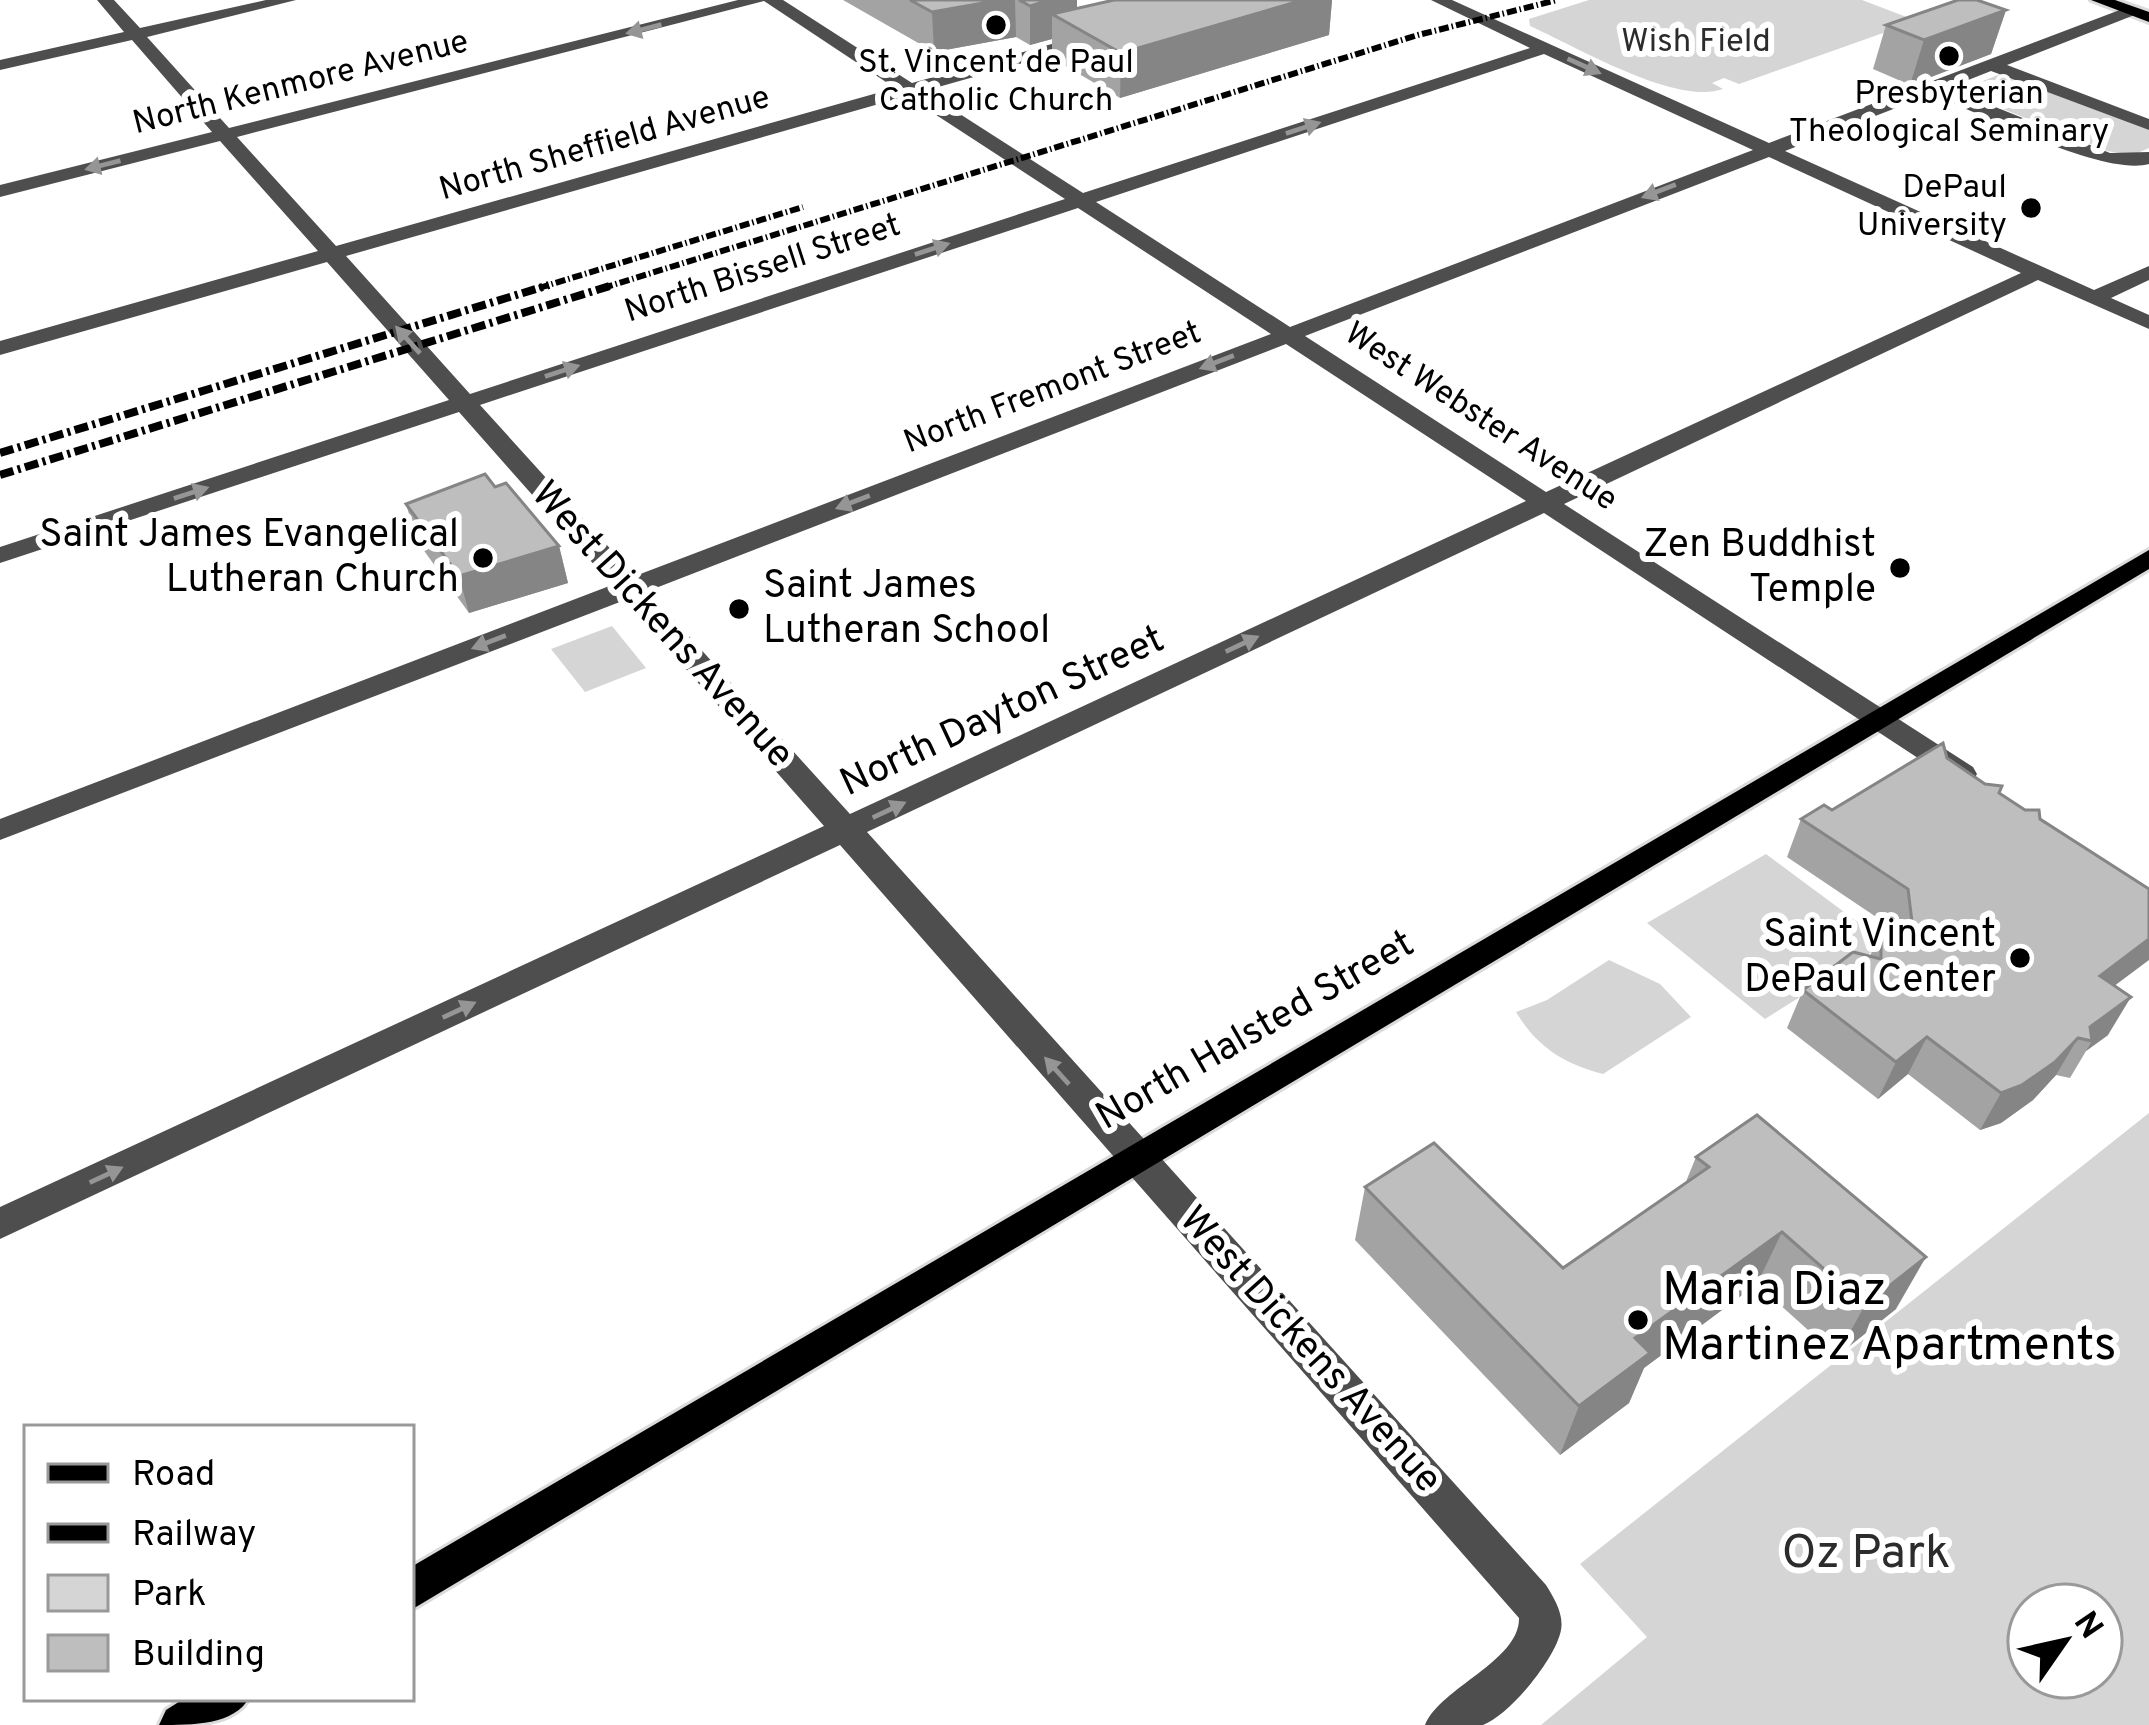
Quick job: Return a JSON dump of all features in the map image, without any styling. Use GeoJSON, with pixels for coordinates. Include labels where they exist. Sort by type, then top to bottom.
{"type":"FeatureCollection","features":[{"type":"Feature","properties":{"kind":"main road"},"geometry":{"type":"LineString","coordinates":[[2099,0],[2140,14]]}},
{"type":"Feature","properties":{"kind":"main road","name":"North Halsted Street"},"geometry":{"type":"LineString","coordinates":[[414,1587],[2149,557]]}},
{"type":"Feature","properties":{"kind":"main road"},"geometry":{"type":"LineString","coordinates":[[181,1725],[222,1701]]}},
{"type":"Feature","properties":{"kind":"street","name":"West Dickens Avenue"},"geometry":{"type":"LineString","coordinates":[[105,0],[1512,1576],[1540,1613],[1541,1633],[1515,1669],[1447,1725]]}},
{"type":"Feature","properties":{"kind":"street"},"geometry":{"type":"LineString","coordinates":[[0,65],[288,0]]}},
{"type":"Feature","properties":{"kind":"street","name":"North Kenmore Avenue"},"geometry":{"type":"LineString","coordinates":[[0,191],[757,0]]}},
{"type":"Feature","properties":{"kind":"street","name":"West Webster Avenue"},"geometry":{"type":"LineString","coordinates":[[772,0],[1991,792]]}},
{"type":"Feature","properties":{"kind":"street"},"geometry":{"type":"LineString","coordinates":[[1439,0],[2149,323]]}},
{"type":"Feature","properties":{"kind":"street","name":"North Fremont Street"},"geometry":{"type":"LineString","coordinates":[[0,830],[1990,64],[2140,14]]}},
{"type":"Feature","properties":{"kind":"street","name":"North Sheffield Avenue"},"geometry":{"type":"LineString","coordinates":[[0,348],[1115,32]]}},
{"type":"Feature","properties":{"kind":"street","name":"North Bissell Street"},"geometry":{"type":"LineString","coordinates":[[0,555],[1546,48]]}},
{"type":"Feature","properties":{"kind":"street"},"geometry":{"type":"LineString","coordinates":[[1990,64],[2149,125]]}},
{"type":"Feature","properties":{"kind":"street"},"geometry":{"type":"LineString","coordinates":[[1930,87],[2106,158],[2136,162],[2149,158]]}},
{"type":"Feature","properties":{"kind":"street","name":"North Dayton Street"},"geometry":{"type":"LineString","coordinates":[[0,1224],[2039,272]]}},
{"type":"Feature","properties":{"kind":"street"},"geometry":{"type":"LineString","coordinates":[[2095,298],[2149,272]]}},
{"type":"Feature","properties":{"kind":"green space","name":"Wish Field"},"geometry":{"type":"Polygon","coordinates":[[[1589,0],[1862,0],[1917,21],[1739,84],[1724,78],[1712,83],[1723,89],[1703,92],[1627,72],[1530,26],[1529,19],[1589,0]]]}},
{"type":"Feature","properties":{"kind":"green space"},"geometry":{"type":"Polygon","coordinates":[[[2003,73],[2149,130],[2149,148],[2133,155],[2107,151],[1958,91],[2003,73]]]}},
{"type":"Feature","properties":{"kind":"green space"},"geometry":{"type":"Polygon","coordinates":[[[612,626],[646,668],[585,692],[551,649],[612,626]]]}},
{"type":"Feature","properties":{"kind":"green space"},"geometry":{"type":"Polygon","coordinates":[[[1766,854],[1886,943],[1765,1019],[1647,923],[1766,854]]]}},
{"type":"Feature","properties":{"kind":"green space"},"geometry":{"type":"Polygon","coordinates":[[[1609,960],[1660,984],[1691,1017],[1603,1074],[1553,1052],[1516,1012],[1547,1000],[1609,960]]]}},
{"type":"Feature","properties":{"kind":"green space","name":"Oz Park"},"geometry":{"type":"Polygon","coordinates":[[[2149,1113],[2149,1725],[1541,1725],[1647,1637],[1580,1564],[2149,1113]]]}},
{"type":"Feature","properties":{"kind":"building"},"geometry":{"type":"Polygon","coordinates":[[[910,0],[1000,0],[932,12],[910,0]]]}},
{"type":"Feature","properties":{"kind":"building"},"geometry":{"type":"Polygon","coordinates":[[[1019,0],[1050,0],[1030,6],[1019,0]]]}},
{"type":"Feature","properties":{"kind":"building"},"geometry":{"type":"Polygon","coordinates":[[[1114,0],[1303,0],[1121,53],[1052,14],[1114,0]]]}},
{"type":"Feature","properties":{"kind":"building"},"geometry":{"type":"Polygon","coordinates":[[[1958,0],[1977,0],[2006,10],[1924,40],[1886,25],[1958,0]]]}},
{"type":"Feature","properties":{"kind":"building"},"geometry":{"type":"Polygon","coordinates":[[[485,474],[495,487],[506,483],[559,546],[459,576],[406,504],[485,474]]]}},
{"type":"Feature","properties":{"kind":"building","name":"Saint Vincent DePaul Center"},"geometry":{"type":"Polygon","coordinates":[[[1943,743],[1947,758],[1985,784],[2002,786],[1999,793],[2025,810],[2039,810],[2040,819],[2149,889],[2149,939],[2100,976],[2131,997],[2090,1027],[2092,1041],[2078,1038],[2055,1062],[2001,1093],[1927,1037],[1896,1062],[1803,990],[1853,952],[1881,959],[1881,930],[1914,938],[1908,889],[1801,819],[1824,805],[1832,810],[1943,743]]]}},
{"type":"Feature","properties":{"kind":"building"},"geometry":{"type":"Polygon","coordinates":[[[1757,1115],[1926,1257],[1865,1305],[1782,1232],[1635,1338],[1650,1353],[1579,1406],[1365,1187],[1434,1143],[1563,1268],[1709,1167],[1696,1157],[1757,1115]]]}},
{"type":"Feature","properties":{"kind":"railway"},"geometry":{"type":"LineString","coordinates":[[603,288],[1418,35],[1557,0]]}},
{"type":"Feature","properties":{"kind":"railway"},"geometry":{"type":"LineString","coordinates":[[539,288],[803,207]]}},
{"type":"Feature","properties":{"kind":"railway"},"geometry":{"type":"LineString","coordinates":[[0,453],[549,285]]}},
{"type":"Feature","properties":{"kind":"railway"},"geometry":{"type":"LineString","coordinates":[[0,475],[613,285]]}},
{"type":"Feature","properties":{"kind":"place","name":"St. Vincent de Paul Catholic Church"},"geometry":{"type":"Point","coordinates":[996,25]}},
{"type":"Feature","properties":{"kind":"place","name":"Presbyterian Theological Seminary"},"geometry":{"type":"Point","coordinates":[1949,56]}},
{"type":"Feature","properties":{"kind":"place","name":"DePaul University"},"geometry":{"type":"Point","coordinates":[2031,208]}},
{"type":"Feature","properties":{"kind":"place","name":"Saint James Evangelical Lutheran Church"},"geometry":{"type":"Point","coordinates":[483,558]}},
{"type":"Feature","properties":{"kind":"place","name":"Zen Buddhist Temple"},"geometry":{"type":"Point","coordinates":[1900,568]}},
{"type":"Feature","properties":{"kind":"place","name":"Saint James Lutheran School"},"geometry":{"type":"Point","coordinates":[739,609]}},
{"type":"Feature","properties":{"kind":"place","name":"Saint Vincent DePaul Center"},"geometry":{"type":"Point","coordinates":[2020,958]}},
{"type":"Feature","properties":{"kind":"place","name":"Maria Diaz Martinez Apartments"},"geometry":{"type":"Point","coordinates":[1638,1320]}}]}
